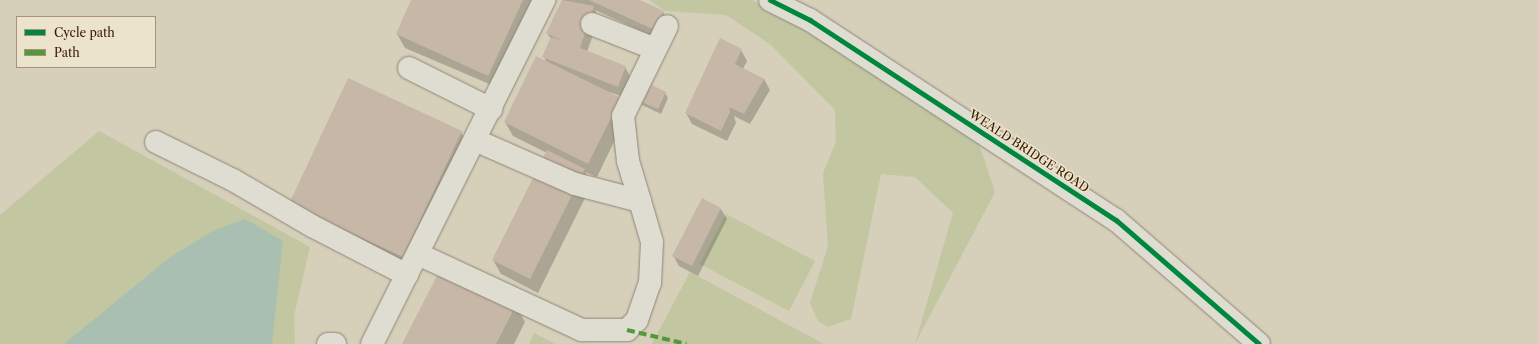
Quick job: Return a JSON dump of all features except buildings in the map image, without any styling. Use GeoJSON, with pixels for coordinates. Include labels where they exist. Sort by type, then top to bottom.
{"type":"FeatureCollection","features":[{"type":"Feature","properties":{"kind":"street"},"geometry":{"type":"LineString","coordinates":[[372,344],[491,109],[544,0]]}},
{"type":"Feature","properties":{"kind":"street","name":"WEALD BRIDGE ROAD"},"geometry":{"type":"LineString","coordinates":[[770,0],[810,20],[1116,220],[1259,344]]}},
{"type":"Feature","properties":{"kind":"street"},"geometry":{"type":"LineString","coordinates":[[592,24],[654,49]]}},
{"type":"Feature","properties":{"kind":"street"},"geometry":{"type":"LineString","coordinates":[[418,254],[582,330],[627,330],[637,320],[650,283],[652,242],[628,161],[623,116],[654,49],[667,26]]}},
{"type":"Feature","properties":{"kind":"street"},"geometry":{"type":"LineString","coordinates":[[409,68],[491,109]]}},
{"type":"Feature","properties":{"kind":"street"},"geometry":{"type":"LineString","coordinates":[[475,140],[576,184],[640,201]]}},
{"type":"Feature","properties":{"kind":"street"},"geometry":{"type":"LineString","coordinates":[[156,142],[407,275]]}},
{"type":"Feature","properties":{"kind":"street"},"geometry":{"type":"LineString","coordinates":[[328,344],[335,344]]}},
{"type":"Feature","properties":{"kind":"green space"},"geometry":{"type":"Polygon","coordinates":[[[650,0],[752,0],[834,42],[976,135],[995,192],[915,344],[953,213],[915,177],[881,174],[851,319],[828,327],[818,321],[810,303],[828,246],[823,173],[836,142],[835,110],[770,44],[726,15],[665,11],[650,0]]]}},
{"type":"Feature","properties":{"kind":"green space"},"geometry":{"type":"Polygon","coordinates":[[[99,131],[310,247],[294,316],[295,344],[0,344],[0,215],[99,131]]]}},
{"type":"Feature","properties":{"kind":"green space"},"geometry":{"type":"Polygon","coordinates":[[[726,214],[815,261],[789,311],[700,264],[726,214]]]}},
{"type":"Feature","properties":{"kind":"green space"},"geometry":{"type":"Polygon","coordinates":[[[690,272],[824,344],[652,344],[690,272]]]}},
{"type":"Feature","properties":{"kind":"green space"},"geometry":{"type":"Polygon","coordinates":[[[534,333],[555,344],[529,344],[534,333]]]}},
{"type":"Feature","properties":{"kind":"shaded area"},"geometry":{"type":"Polygon","coordinates":[[[245,219],[283,241],[272,344],[64,344],[169,258],[213,231],[245,219]]]}},
{"type":"Feature","properties":{"kind":"marked path"},"geometry":{"type":"LineString","coordinates":[[627,330],[686,344]]}},
{"type":"Feature","properties":{"kind":"cycle path"},"geometry":{"type":"LineString","coordinates":[[770,0],[810,20],[1116,220],[1259,344]]}}]}
